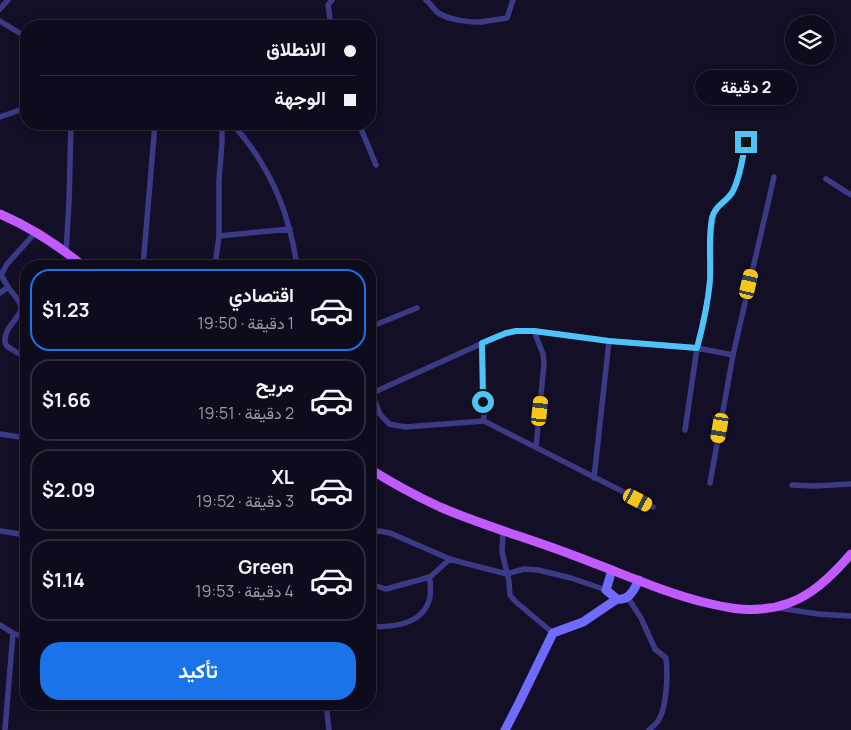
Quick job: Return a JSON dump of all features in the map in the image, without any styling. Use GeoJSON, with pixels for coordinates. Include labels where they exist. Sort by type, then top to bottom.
{"type":"FeatureCollection","features":[{"type":"Feature","properties":{"kind":"main road"},"geometry":{"type":"LineString","coordinates":[[0,214],[36,232],[76,260]]}},
{"type":"Feature","properties":{"kind":"main road"},"geometry":{"type":"LineString","coordinates":[[376,472],[441,507],[687,598],[717,605],[741,609],[760,609],[775,607],[797,600],[818,587],[851,554]]}},
{"type":"Feature","properties":{"kind":"street"},"geometry":{"type":"LineString","coordinates":[[0,9],[8,0]]}},
{"type":"Feature","properties":{"kind":"street"},"geometry":{"type":"LineString","coordinates":[[330,20],[328,5],[332,0]]}},
{"type":"Feature","properties":{"kind":"street"},"geometry":{"type":"LineString","coordinates":[[426,0],[436,12],[445,17],[461,21],[486,22],[493,19],[507,18],[513,0]]}},
{"type":"Feature","properties":{"kind":"street"},"geometry":{"type":"LineString","coordinates":[[0,21],[20,33]]}},
{"type":"Feature","properties":{"kind":"street"},"geometry":{"type":"LineString","coordinates":[[0,117],[20,110]]}},
{"type":"Feature","properties":{"kind":"street"},"geometry":{"type":"LineString","coordinates":[[66,252],[71,130]]}},
{"type":"Feature","properties":{"kind":"street"},"geometry":{"type":"LineString","coordinates":[[144,260],[154,130]]}},
{"type":"Feature","properties":{"kind":"street"},"geometry":{"type":"LineString","coordinates":[[216,260],[219,236],[219,180],[222,130]]}},
{"type":"Feature","properties":{"kind":"street"},"geometry":{"type":"LineString","coordinates":[[237,130],[259,159],[272,182],[290,229],[296,260]]}},
{"type":"Feature","properties":{"kind":"street"},"geometry":{"type":"LineString","coordinates":[[361,130],[376,165]]}},
{"type":"Feature","properties":{"kind":"street"},"geometry":{"type":"LineString","coordinates":[[685,430],[697,348],[708,296],[713,217],[715,210],[730,196],[733,190],[746,142]]}},
{"type":"Feature","properties":{"kind":"street"},"geometry":{"type":"LineString","coordinates":[[710,483],[732,355],[774,177]]}},
{"type":"Feature","properties":{"kind":"street"},"geometry":{"type":"LineString","coordinates":[[826,179],[851,195]]}},
{"type":"Feature","properties":{"kind":"street"},"geometry":{"type":"LineString","coordinates":[[219,236],[290,229]]}},
{"type":"Feature","properties":{"kind":"street"},"geometry":{"type":"LineString","coordinates":[[20,306],[1,275],[7,264],[36,232]]}},
{"type":"Feature","properties":{"kind":"street"},"geometry":{"type":"LineString","coordinates":[[0,292],[8,287]]}},
{"type":"Feature","properties":{"kind":"street"},"geometry":{"type":"LineString","coordinates":[[376,325],[417,308]]}},
{"type":"Feature","properties":{"kind":"street"},"geometry":{"type":"LineString","coordinates":[[20,311],[5,328],[3,334],[6,345],[20,353]]}},
{"type":"Feature","properties":{"kind":"street"},"geometry":{"type":"LineString","coordinates":[[376,392],[482,343],[516,331],[534,331],[609,341],[697,348],[732,355]]}},
{"type":"Feature","properties":{"kind":"street"},"geometry":{"type":"LineString","coordinates":[[534,331],[543,354],[544,364],[536,447]]}},
{"type":"Feature","properties":{"kind":"street"},"geometry":{"type":"LineString","coordinates":[[594,478],[609,341]]}},
{"type":"Feature","properties":{"kind":"street"},"geometry":{"type":"LineString","coordinates":[[482,343],[484,422]]}},
{"type":"Feature","properties":{"kind":"street"},"geometry":{"type":"LineString","coordinates":[[376,405],[380,414],[389,424],[396,426],[484,422],[653,507]]}},
{"type":"Feature","properties":{"kind":"street"},"geometry":{"type":"LineString","coordinates":[[0,434],[20,437]]}},
{"type":"Feature","properties":{"kind":"street"},"geometry":{"type":"LineString","coordinates":[[792,486],[851,484]]}},
{"type":"Feature","properties":{"kind":"street"},"geometry":{"type":"LineString","coordinates":[[0,531],[20,534]]}},
{"type":"Feature","properties":{"kind":"street"},"geometry":{"type":"LineString","coordinates":[[376,531],[390,533],[450,559],[507,574],[524,569],[538,570],[571,578],[606,590],[620,600],[628,598],[639,580]]}},
{"type":"Feature","properties":{"kind":"street"},"geometry":{"type":"LineString","coordinates":[[503,531],[502,552],[509,581],[510,595],[553,633]]}},
{"type":"Feature","properties":{"kind":"street"},"geometry":{"type":"LineString","coordinates":[[376,586],[386,589],[430,577],[450,559]]}},
{"type":"Feature","properties":{"kind":"street"},"geometry":{"type":"LineString","coordinates":[[606,590],[612,570]]}},
{"type":"Feature","properties":{"kind":"street"},"geometry":{"type":"LineString","coordinates":[[376,626],[401,625],[413,620],[420,614],[430,598],[430,577]]}},
{"type":"Feature","properties":{"kind":"street"},"geometry":{"type":"LineString","coordinates":[[628,598],[641,618],[655,649],[666,658],[668,673],[662,710],[658,721],[650,730]]}},
{"type":"Feature","properties":{"kind":"street"},"geometry":{"type":"LineString","coordinates":[[504,730],[553,633],[583,622],[617,599]]}},
{"type":"Feature","properties":{"kind":"street"},"geometry":{"type":"LineString","coordinates":[[775,607],[818,614],[851,616]]}},
{"type":"Feature","properties":{"kind":"street"},"geometry":{"type":"LineString","coordinates":[[0,625],[20,636]]}},
{"type":"Feature","properties":{"kind":"street"},"geometry":{"type":"LineString","coordinates":[[5,730],[13,633]]}},
{"type":"Feature","properties":{"kind":"street"},"geometry":{"type":"LineString","coordinates":[[328,710],[329,730]]}},
{"type":"Feature","properties":{"kind":"route"},"geometry":{"type":"LineString","coordinates":[[483,402],[482,343],[506,333],[534,331],[609,341],[697,348],[704,322],[710,282],[713,217],[715,210],[730,196],[737,182],[746,142]]}}]}
